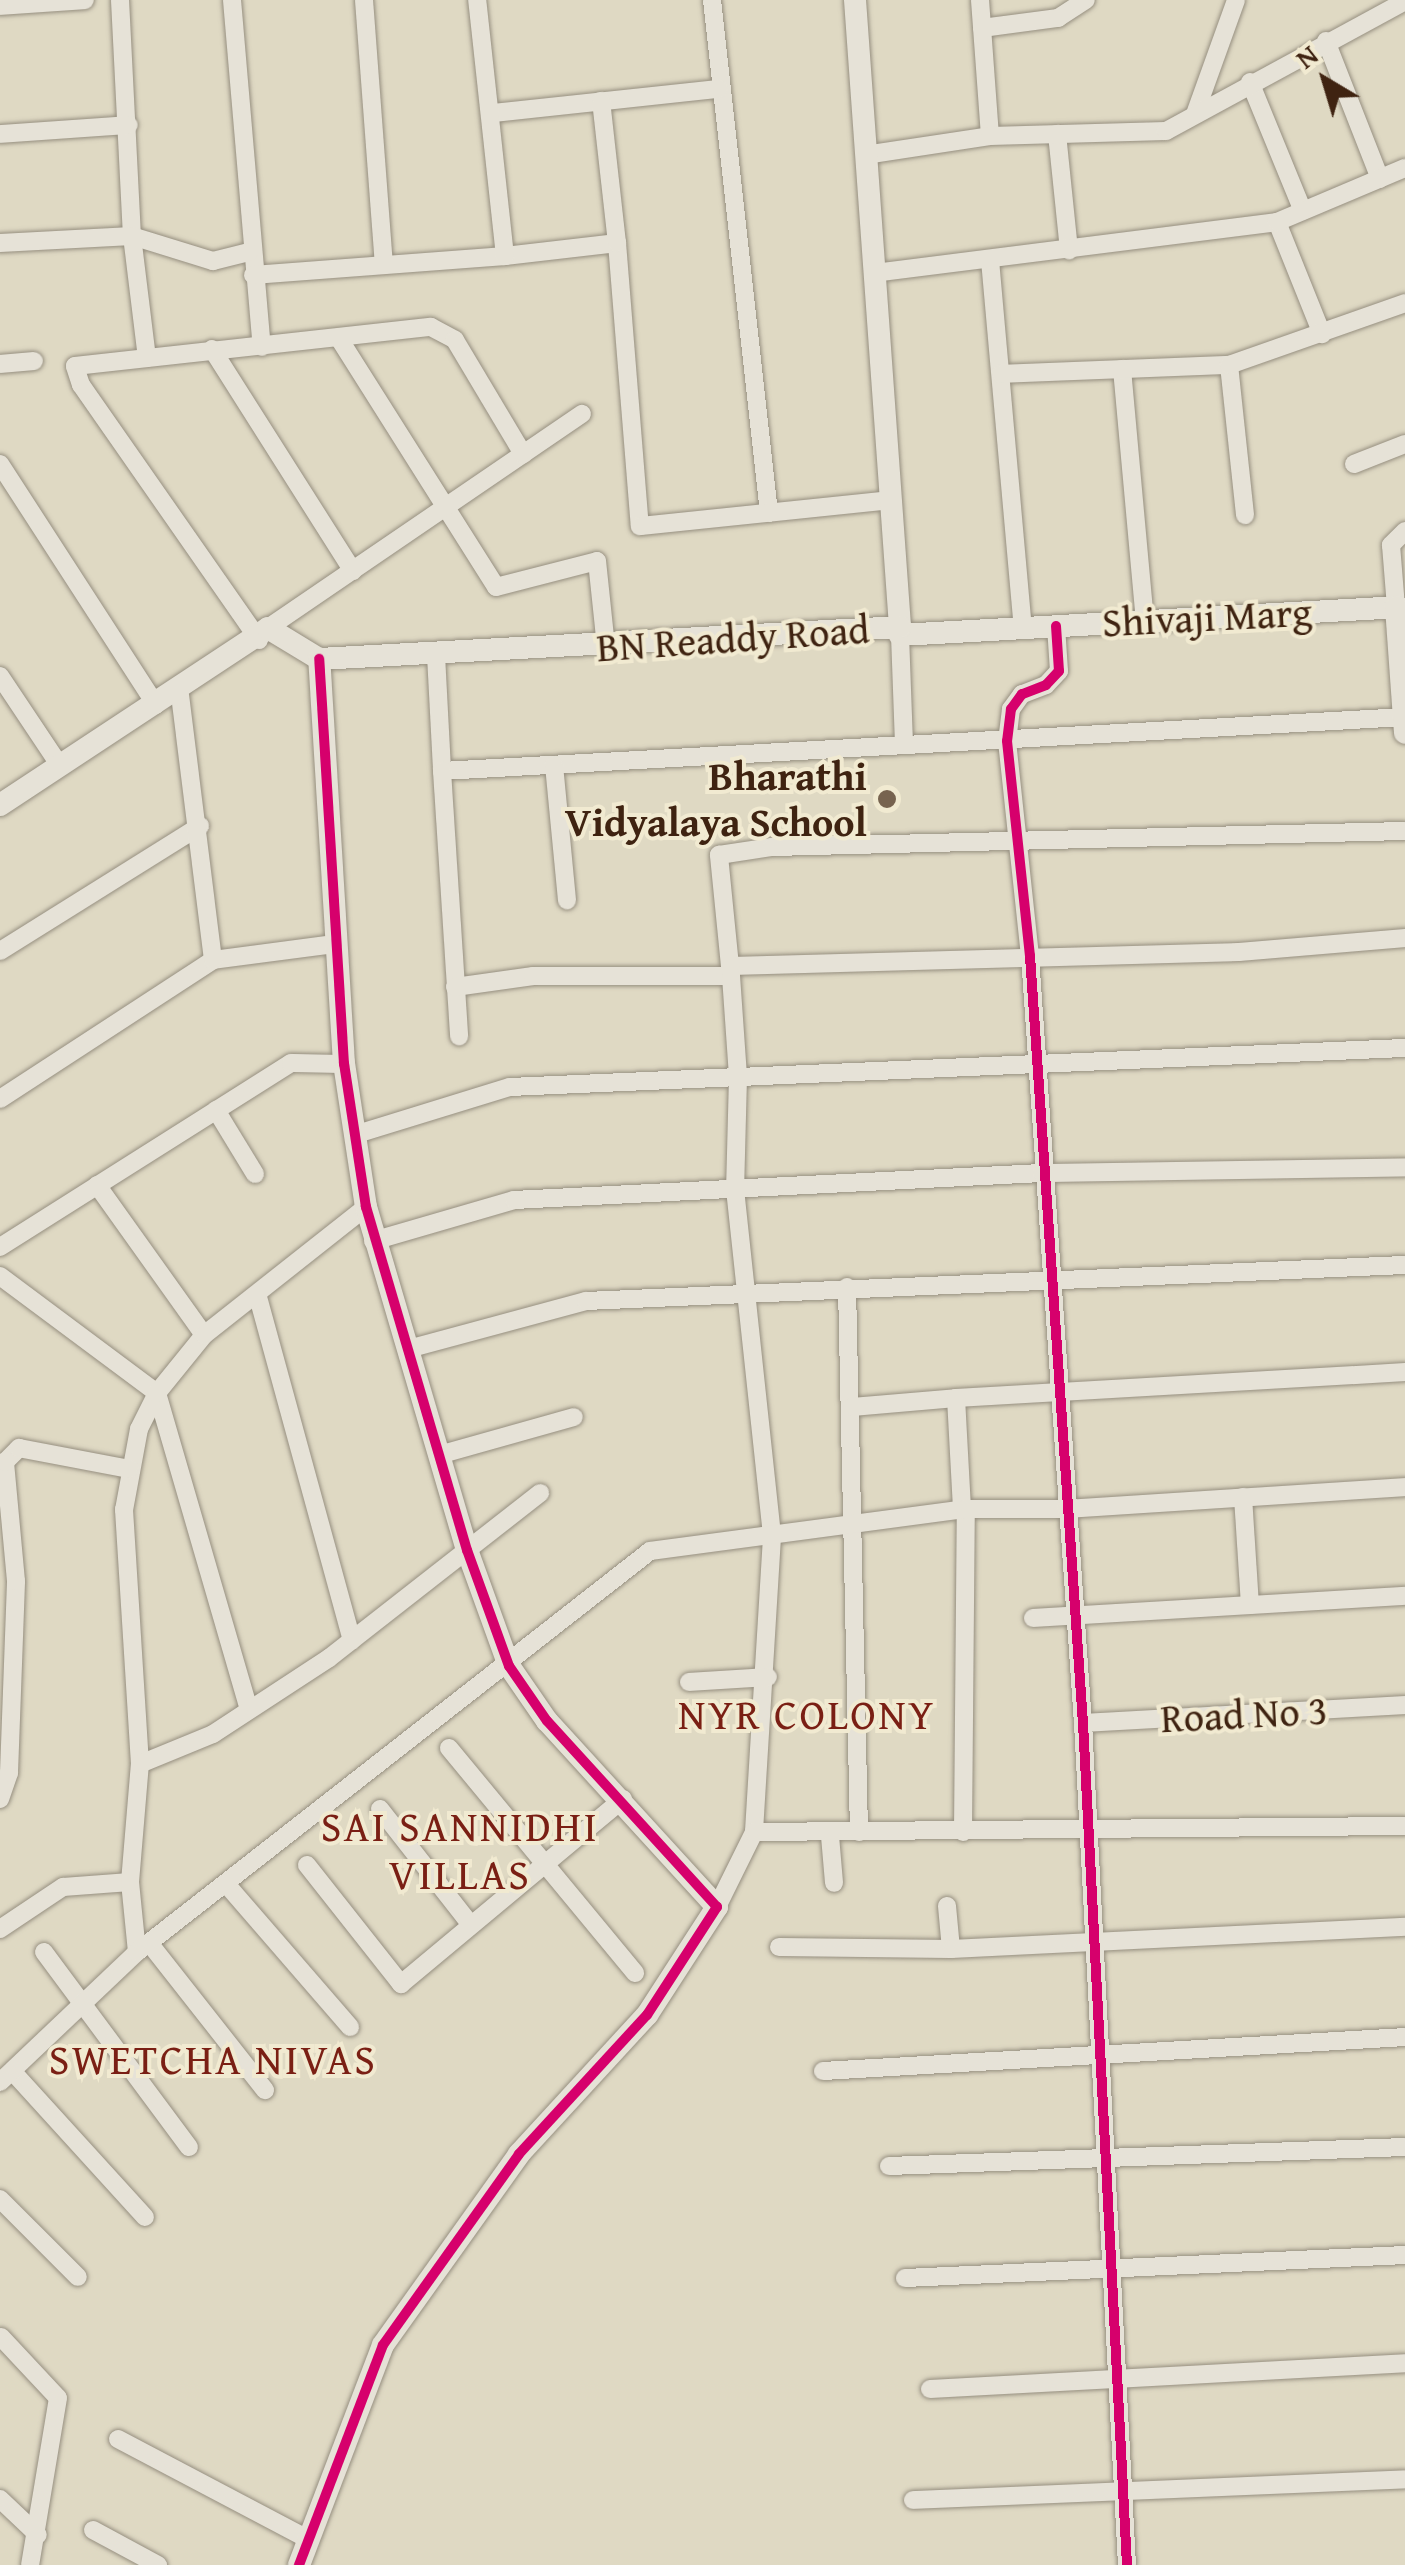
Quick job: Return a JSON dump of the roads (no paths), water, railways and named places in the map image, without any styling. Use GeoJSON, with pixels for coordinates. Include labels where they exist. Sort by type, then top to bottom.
{"type":"FeatureCollection","features":[{"type":"Feature","properties":{"kind":"street"},"geometry":{"type":"LineString","coordinates":[[0,6],[86,0]]}},
{"type":"Feature","properties":{"kind":"street"},"geometry":{"type":"LineString","coordinates":[[120,0],[132,236],[147,358]]}},
{"type":"Feature","properties":{"kind":"street"},"geometry":{"type":"LineString","coordinates":[[232,0],[249,252],[262,347]]}},
{"type":"Feature","properties":{"kind":"street"},"geometry":{"type":"LineString","coordinates":[[364,0],[384,264]]}},
{"type":"Feature","properties":{"kind":"street"},"geometry":{"type":"LineString","coordinates":[[477,0],[492,113],[504,256]]}},
{"type":"Feature","properties":{"kind":"street"},"geometry":{"type":"LineString","coordinates":[[712,0],[769,513]]}},
{"type":"Feature","properties":{"kind":"street","name":"BN Readdy Road"},"geometry":{"type":"LineString","coordinates":[[319,659],[900,631],[854,0]]}},
{"type":"Feature","properties":{"kind":"street"},"geometry":{"type":"LineString","coordinates":[[980,0],[990,136]]}},
{"type":"Feature","properties":{"kind":"street"},"geometry":{"type":"LineString","coordinates":[[982,28],[1058,18],[1086,0]]}},
{"type":"Feature","properties":{"kind":"street"},"geometry":{"type":"LineString","coordinates":[[1195,114],[1236,0]]}},
{"type":"Feature","properties":{"kind":"street"},"geometry":{"type":"LineString","coordinates":[[865,155],[990,136],[1166,130],[1405,1]]}},
{"type":"Feature","properties":{"kind":"street"},"geometry":{"type":"LineString","coordinates":[[1326,41],[1380,179]]}},
{"type":"Feature","properties":{"kind":"street"},"geometry":{"type":"LineString","coordinates":[[1250,82],[1304,211]]}},
{"type":"Feature","properties":{"kind":"street"},"geometry":{"type":"LineString","coordinates":[[492,113],[719,89]]}},
{"type":"Feature","properties":{"kind":"street"},"geometry":{"type":"LineString","coordinates":[[601,101],[640,526],[890,500]]}},
{"type":"Feature","properties":{"kind":"street"},"geometry":{"type":"LineString","coordinates":[[0,134],[129,126]]}},
{"type":"Feature","properties":{"kind":"street"},"geometry":{"type":"LineString","coordinates":[[1057,134],[1070,250]]}},
{"type":"Feature","properties":{"kind":"street"},"geometry":{"type":"LineString","coordinates":[[874,273],[1277,222],[1405,168]]}},
{"type":"Feature","properties":{"kind":"street"},"geometry":{"type":"LineString","coordinates":[[1277,222],[1322,334]]}},
{"type":"Feature","properties":{"kind":"street"},"geometry":{"type":"LineString","coordinates":[[0,243],[132,236],[213,261],[249,252]]}},
{"type":"Feature","properties":{"kind":"street"},"geometry":{"type":"LineString","coordinates":[[254,275],[617,244]]}},
{"type":"Feature","properties":{"kind":"street"},"geometry":{"type":"LineString","coordinates":[[990,260],[1023,628]]}},
{"type":"Feature","properties":{"kind":"street"},"geometry":{"type":"LineString","coordinates":[[1001,374],[1229,365],[1405,303]]}},
{"type":"Feature","properties":{"kind":"street"},"geometry":{"type":"LineString","coordinates":[[523,454],[444,330],[82,363],[74,374],[263,634],[319,659],[344,1064],[366,1207],[372,1241],[467,1550],[509,1666],[547,1721],[623,1799],[717,1908]]}},
{"type":"Feature","properties":{"kind":"street"},"geometry":{"type":"LineString","coordinates":[[340,340],[442,510],[496,587],[597,561],[606,646]]}},
{"type":"Feature","properties":{"kind":"street"},"geometry":{"type":"LineString","coordinates":[[0,344],[1,364],[34,361]]}},
{"type":"Feature","properties":{"kind":"street"},"geometry":{"type":"LineString","coordinates":[[212,349],[353,570]]}},
{"type":"Feature","properties":{"kind":"street"},"geometry":{"type":"LineString","coordinates":[[1229,365],[1245,514]]}},
{"type":"Feature","properties":{"kind":"street"},"geometry":{"type":"LineString","coordinates":[[1122,369],[1145,620]]}},
{"type":"Feature","properties":{"kind":"street"},"geometry":{"type":"LineString","coordinates":[[0,805],[263,634],[582,414]]}},
{"type":"Feature","properties":{"kind":"street"},"geometry":{"type":"LineString","coordinates":[[1354,464],[1405,444]]}},
{"type":"Feature","properties":{"kind":"street"},"geometry":{"type":"LineString","coordinates":[[0,464],[156,705]]}},
{"type":"Feature","properties":{"kind":"street"},"geometry":{"type":"LineString","coordinates":[[1405,531],[1391,545],[1401,607],[1405,733]]}},
{"type":"Feature","properties":{"kind":"street","name":"Shivaji Marg"},"geometry":{"type":"LineString","coordinates":[[900,631],[1401,607]]}},
{"type":"Feature","properties":{"kind":"street"},"geometry":{"type":"LineString","coordinates":[[1056,626],[1059,671],[1046,685],[1022,694],[1011,709],[1007,741],[1030,956],[1033,1064],[1053,1284],[1056,1392],[1090,1830],[1127,2565]]}},
{"type":"Feature","properties":{"kind":"street"},"geometry":{"type":"LineString","coordinates":[[900,631],[904,742]]}},
{"type":"Feature","properties":{"kind":"street"},"geometry":{"type":"LineString","coordinates":[[436,655],[460,1036]]}},
{"type":"Feature","properties":{"kind":"street"},"geometry":{"type":"LineString","coordinates":[[0,676],[60,766]]}},
{"type":"Feature","properties":{"kind":"street"},"geometry":{"type":"LineString","coordinates":[[179,687],[200,826],[213,960]]}},
{"type":"Feature","properties":{"kind":"street"},"geometry":{"type":"LineString","coordinates":[[442,771],[904,742],[1007,741],[1404,717]]}},
{"type":"Feature","properties":{"kind":"street"},"geometry":{"type":"LineString","coordinates":[[554,765],[567,900]]}},
{"type":"Feature","properties":{"kind":"street"},"geometry":{"type":"LineString","coordinates":[[0,950],[200,826]]}},
{"type":"Feature","properties":{"kind":"street"},"geometry":{"type":"LineString","coordinates":[[299,2565],[383,2346],[519,2154],[647,2015],[717,1908],[754,1832],[768,1676],[772,1537],[735,1188],[738,1077],[718,855],[772,847],[1405,831]]}},
{"type":"Feature","properties":{"kind":"street"},"geometry":{"type":"LineString","coordinates":[[455,987],[534,976],[1030,956],[1240,952],[1405,938]]}},
{"type":"Feature","properties":{"kind":"street"},"geometry":{"type":"LineString","coordinates":[[0,1098],[213,960],[335,944]]}},
{"type":"Feature","properties":{"kind":"street"},"geometry":{"type":"LineString","coordinates":[[357,1134],[510,1086],[1405,1048]]}},
{"type":"Feature","properties":{"kind":"street"},"geometry":{"type":"LineString","coordinates":[[0,1246],[291,1063],[344,1064]]}},
{"type":"Feature","properties":{"kind":"street"},"geometry":{"type":"LineString","coordinates":[[216,1110],[256,1174]]}},
{"type":"Feature","properties":{"kind":"street"},"geometry":{"type":"LineString","coordinates":[[372,1241],[514,1200],[1042,1173],[1405,1166]]}},
{"type":"Feature","properties":{"kind":"street"},"geometry":{"type":"LineString","coordinates":[[97,1185],[204,1334]]}},
{"type":"Feature","properties":{"kind":"street"},"geometry":{"type":"LineString","coordinates":[[265,2090],[143,1948],[130,1882],[140,1764],[124,1510],[129,1470],[157,1394],[204,1334],[258,1297],[366,1207]]}},
{"type":"Feature","properties":{"kind":"street"},"geometry":{"type":"LineString","coordinates":[[408,1348],[586,1301],[847,1287],[1053,1284],[1405,1265]]}},
{"type":"Feature","properties":{"kind":"street"},"geometry":{"type":"LineString","coordinates":[[0,1276],[157,1394],[249,1710]]}},
{"type":"Feature","properties":{"kind":"street"},"geometry":{"type":"LineString","coordinates":[[847,1287],[856,1523],[859,1832]]}},
{"type":"Feature","properties":{"kind":"street"},"geometry":{"type":"LineString","coordinates":[[258,1297],[352,1640]]}},
{"type":"Feature","properties":{"kind":"street"},"geometry":{"type":"LineString","coordinates":[[852,1407],[1405,1372]]}},
{"type":"Feature","properties":{"kind":"street"},"geometry":{"type":"LineString","coordinates":[[956,1398],[964,1509],[963,1832]]}},
{"type":"Feature","properties":{"kind":"street"},"geometry":{"type":"LineString","coordinates":[[440,1456],[574,1417]]}},
{"type":"Feature","properties":{"kind":"street"},"geometry":{"type":"LineString","coordinates":[[0,1799],[10,1773],[5,1700],[8,1586],[2,1461],[18,1448],[129,1470]]}},
{"type":"Feature","properties":{"kind":"street"},"geometry":{"type":"LineString","coordinates":[[145,2217],[6,2077],[78,2004],[143,1948],[509,1666],[650,1551],[964,1509],[1067,1509],[1405,1487]]}},
{"type":"Feature","properties":{"kind":"street"},"geometry":{"type":"LineString","coordinates":[[140,1764],[214,1734],[352,1640],[540,1494]]}},
{"type":"Feature","properties":{"kind":"street"},"geometry":{"type":"LineString","coordinates":[[1243,1498],[1250,1605]]}},
{"type":"Feature","properties":{"kind":"street"},"geometry":{"type":"LineString","coordinates":[[1032,1618],[1405,1596]]}},
{"type":"Feature","properties":{"kind":"street"},"geometry":{"type":"LineString","coordinates":[[689,1682],[768,1676]]}},
{"type":"Feature","properties":{"kind":"street","name":"Road No 3"},"geometry":{"type":"LineString","coordinates":[[1083,1724],[1405,1705]]}},
{"type":"Feature","properties":{"kind":"street"},"geometry":{"type":"LineString","coordinates":[[449,1748],[636,1973]]}},
{"type":"Feature","properties":{"kind":"street"},"geometry":{"type":"LineString","coordinates":[[307,1866],[401,1984],[623,1799]]}},
{"type":"Feature","properties":{"kind":"street"},"geometry":{"type":"LineString","coordinates":[[380,1808],[471,1926]]}},
{"type":"Feature","properties":{"kind":"street"},"geometry":{"type":"LineString","coordinates":[[754,1832],[830,1836],[859,1832],[1405,1826]]}},
{"type":"Feature","properties":{"kind":"street"},"geometry":{"type":"LineString","coordinates":[[830,1836],[834,1883]]}},
{"type":"Feature","properties":{"kind":"street"},"geometry":{"type":"LineString","coordinates":[[0,1929],[63,1887],[130,1882]]}},
{"type":"Feature","properties":{"kind":"street"},"geometry":{"type":"LineString","coordinates":[[226,1885],[350,2027]]}},
{"type":"Feature","properties":{"kind":"street"},"geometry":{"type":"LineString","coordinates":[[947,1906],[951,1949]]}},
{"type":"Feature","properties":{"kind":"street"},"geometry":{"type":"LineString","coordinates":[[779,1947],[951,1949],[1094,1938],[1405,1927]]}},
{"type":"Feature","properties":{"kind":"street"},"geometry":{"type":"LineString","coordinates":[[44,1952],[78,2004],[190,2147]]}},
{"type":"Feature","properties":{"kind":"street"},"geometry":{"type":"LineString","coordinates":[[824,2070],[1405,2037]]}},
{"type":"Feature","properties":{"kind":"street"},"geometry":{"type":"LineString","coordinates":[[889,2166],[1107,2163],[1405,2148]]}},
{"type":"Feature","properties":{"kind":"street"},"geometry":{"type":"LineString","coordinates":[[0,2199],[78,2277]]}},
{"type":"Feature","properties":{"kind":"street"},"geometry":{"type":"LineString","coordinates":[[905,2278],[1405,2255]]}},
{"type":"Feature","properties":{"kind":"street"},"geometry":{"type":"LineString","coordinates":[[0,2337],[58,2398],[30,2565]]}},
{"type":"Feature","properties":{"kind":"street"},"geometry":{"type":"LineString","coordinates":[[930,2390],[1116,2384],[1405,2363]]}},
{"type":"Feature","properties":{"kind":"street"},"geometry":{"type":"LineString","coordinates":[[118,2439],[308,2539]]}},
{"type":"Feature","properties":{"kind":"street"},"geometry":{"type":"LineString","coordinates":[[912,2500],[1405,2479]]}},
{"type":"Feature","properties":{"kind":"street"},"geometry":{"type":"LineString","coordinates":[[0,2499],[38,2535]]}},
{"type":"Feature","properties":{"kind":"street"},"geometry":{"type":"LineString","coordinates":[[93,2530],[158,2565]]}},
{"type":"Feature","properties":{"kind":"place","name":"Bharathi Vidyalaya School"},"geometry":{"type":"Point","coordinates":[887,799]}},
{"type":"Feature","properties":{"kind":"district","name":"NYR COLONY"},"geometry":{"type":"Point","coordinates":[807,1714]}},
{"type":"Feature","properties":{"kind":"district","name":"SAI SANNIDHI VILLAS"},"geometry":{"type":"Point","coordinates":[460,1850]}},
{"type":"Feature","properties":{"kind":"district","name":"SWETCHA NIVAS"},"geometry":{"type":"Point","coordinates":[213,2059]}}]}
